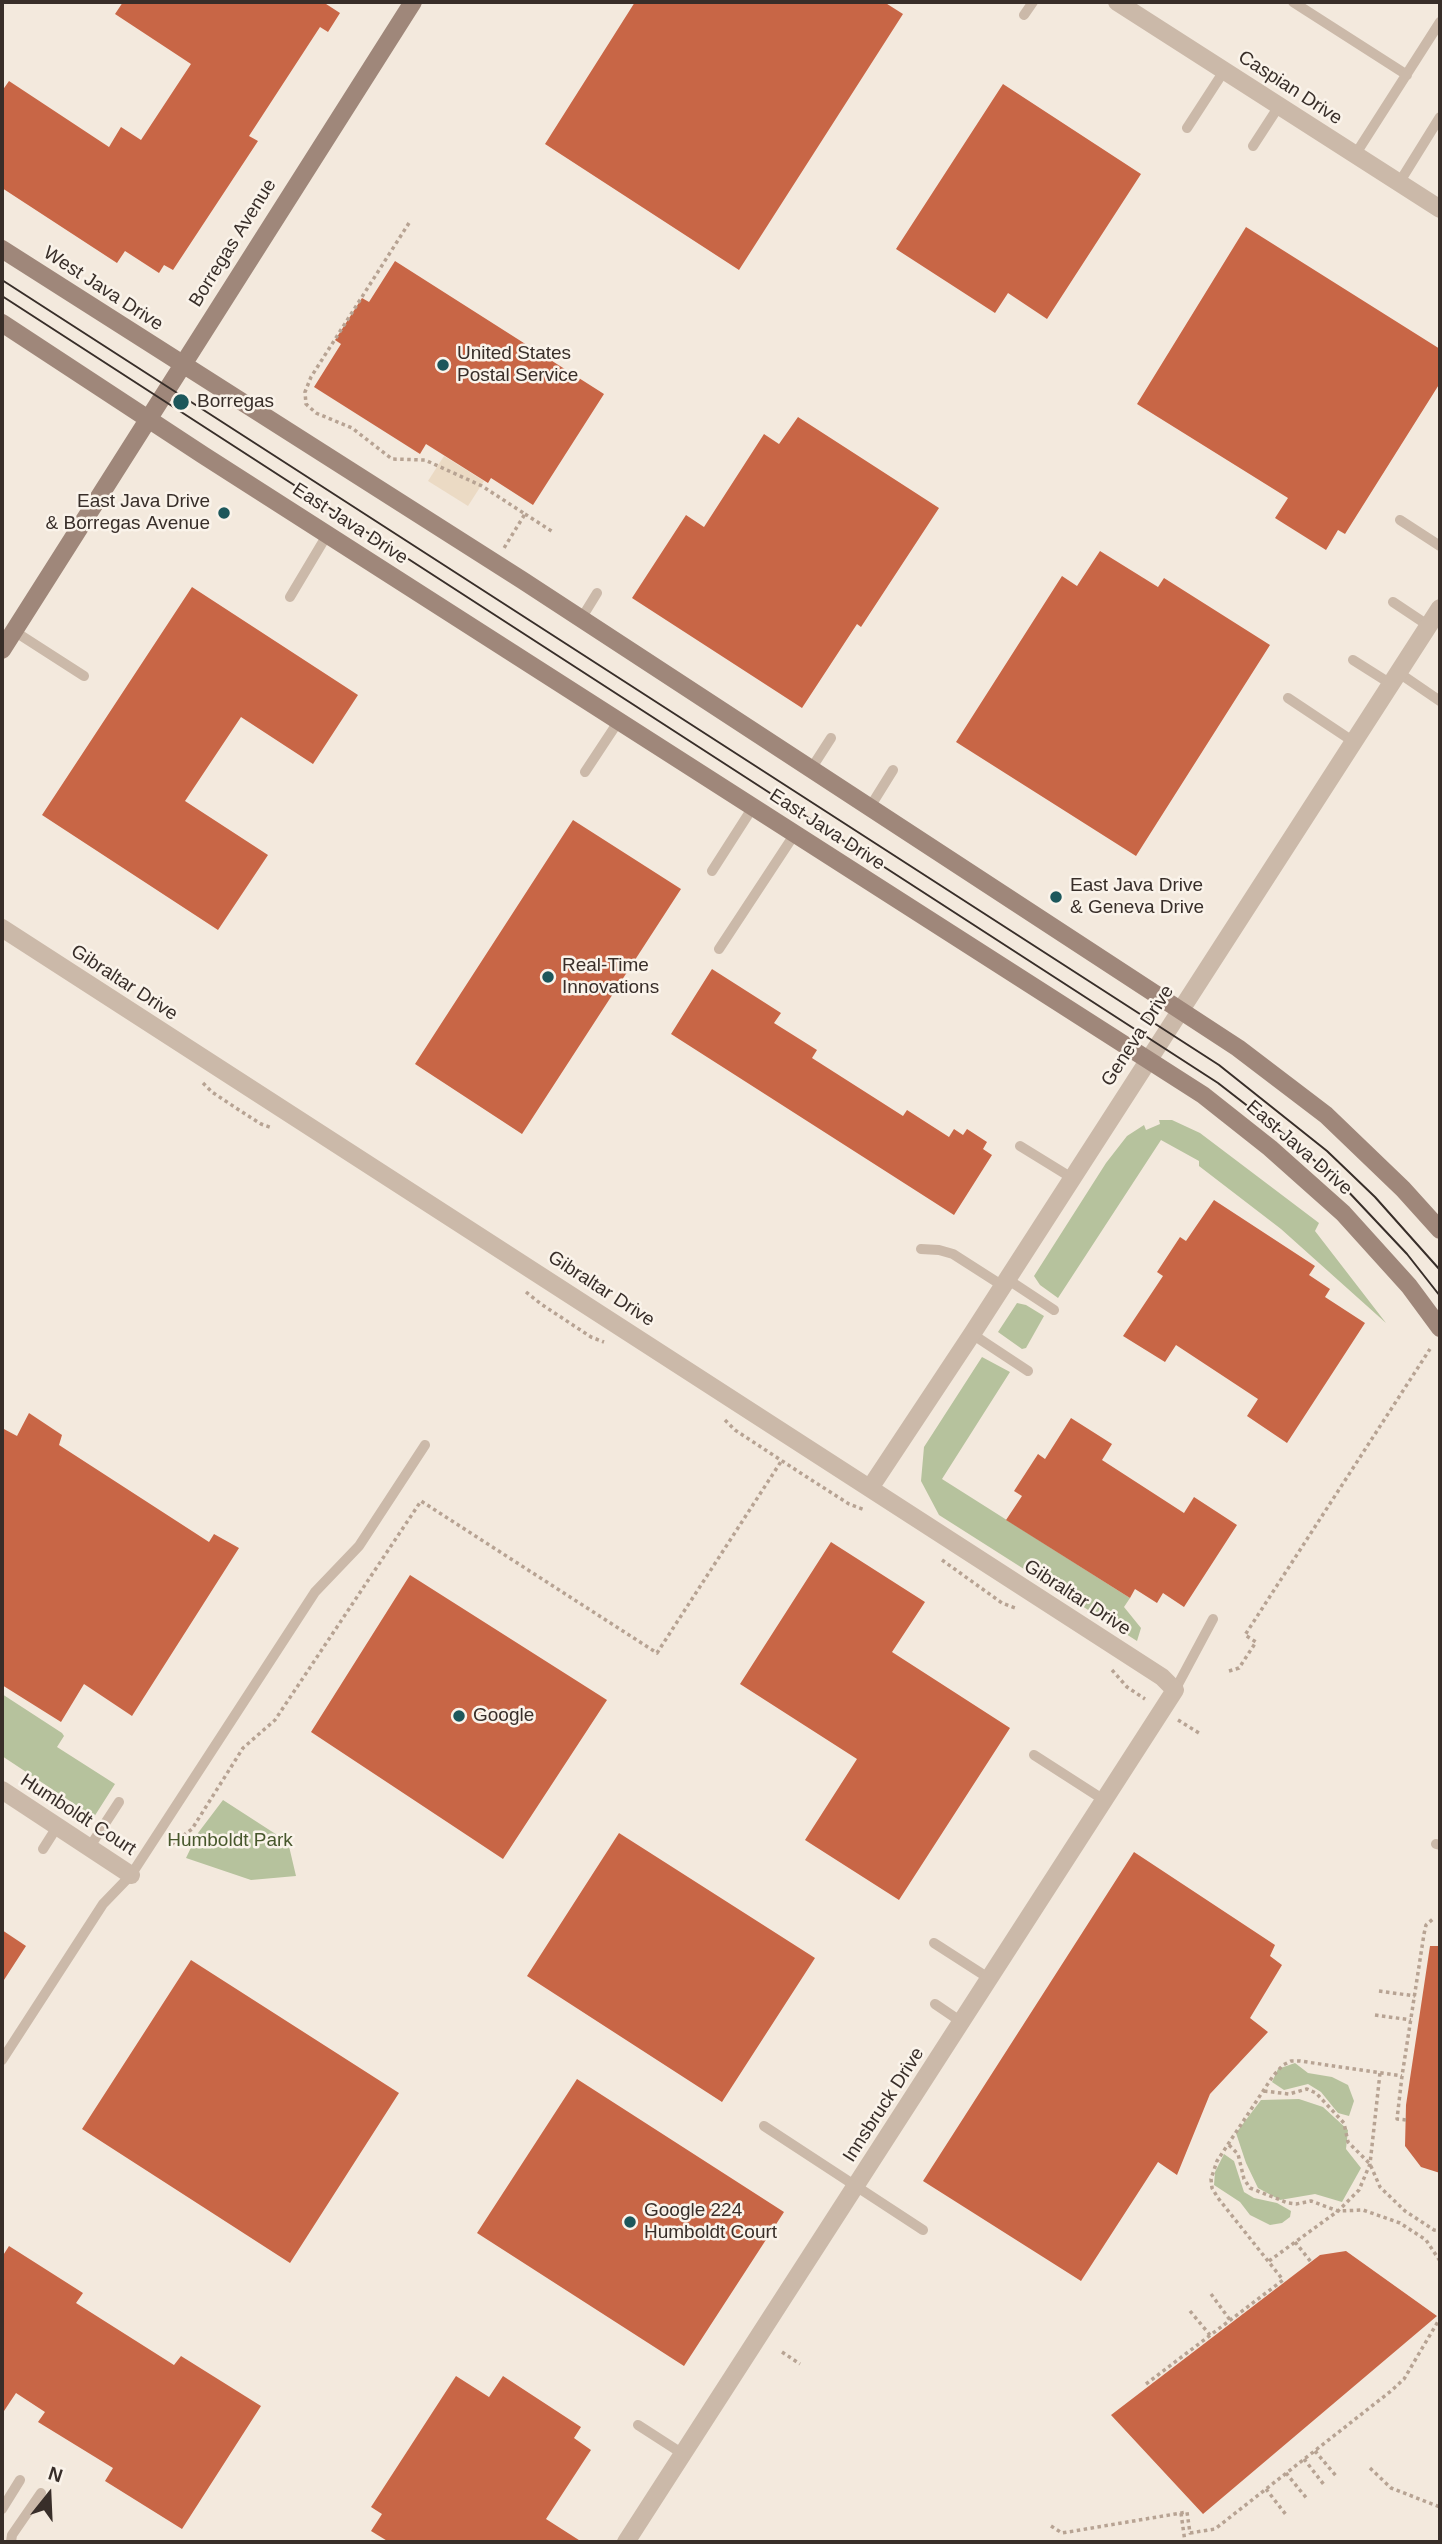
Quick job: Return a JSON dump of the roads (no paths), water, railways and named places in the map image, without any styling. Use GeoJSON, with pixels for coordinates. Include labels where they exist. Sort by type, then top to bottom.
{"type":"FeatureCollection","features":[{"type":"Feature","properties":{"kind":"main road","name":"Borregas Avenue"},"geometry":{"type":"LineString","coordinates":[[2,650],[413,2]]}},
{"type":"Feature","properties":{"kind":"main road","name":"West Java Drive"},"geometry":{"type":"LineString","coordinates":[[2,249],[182,364]]}},
{"type":"Feature","properties":{"kind":"main road"},"geometry":{"type":"LineString","coordinates":[[2,323],[148,419]]}},
{"type":"Feature","properties":{"kind":"main road","name":"East Java Drive"},"geometry":{"type":"LineString","coordinates":[[182,364],[581,619],[1238,1048],[1326,1115],[1403,1189],[1440,1230]]}},
{"type":"Feature","properties":{"kind":"main road","name":"East Java Drive"},"geometry":{"type":"LineString","coordinates":[[148,419],[1203,1096],[1270,1148],[1343,1213],[1409,1286],[1440,1328]]}},
{"type":"Feature","properties":{"kind":"street","name":"Caspian Drive"},"geometry":{"type":"LineString","coordinates":[[1117,2],[1440,209]]}},
{"type":"Feature","properties":{"kind":"street","name":"Geneva Drive"},"geometry":{"type":"LineString","coordinates":[[870,1488],[1440,608]]}},
{"type":"Feature","properties":{"kind":"street","name":"Gibraltar Drive"},"geometry":{"type":"LineString","coordinates":[[2,928],[1162,1677],[1175,1690]]}},
{"type":"Feature","properties":{"kind":"street","name":"Innsbruck Drive"},"geometry":{"type":"LineString","coordinates":[[626,2542],[1175,1690]]}},
{"type":"Feature","properties":{"kind":"street","name":"Humboldt Court"},"geometry":{"type":"LineString","coordinates":[[2,1790],[131,1875]]}},
{"type":"Feature","properties":{"kind":"lane"},"geometry":{"type":"LineString","coordinates":[[1024,15],[1033,2]]}},
{"type":"Feature","properties":{"kind":"lane"},"geometry":{"type":"LineString","coordinates":[[1293,2],[1407,75]]}},
{"type":"Feature","properties":{"kind":"lane"},"geometry":{"type":"LineString","coordinates":[[1355,155],[1440,22]]}},
{"type":"Feature","properties":{"kind":"lane"},"geometry":{"type":"LineString","coordinates":[[1187,128],[1224,71]]}},
{"type":"Feature","properties":{"kind":"lane"},"geometry":{"type":"LineString","coordinates":[[1254,146],[1279,106]]}},
{"type":"Feature","properties":{"kind":"lane"},"geometry":{"type":"LineString","coordinates":[[1399,183],[1440,117]]}},
{"type":"Feature","properties":{"kind":"lane"},"geometry":{"type":"LineString","coordinates":[[1399,520],[1440,546]]}},
{"type":"Feature","properties":{"kind":"lane"},"geometry":{"type":"LineString","coordinates":[[290,597],[327,535]]}},
{"type":"Feature","properties":{"kind":"lane"},"geometry":{"type":"LineString","coordinates":[[581,619],[597,593]]}},
{"type":"Feature","properties":{"kind":"lane"},"geometry":{"type":"LineString","coordinates":[[1393,602],[1429,626]]}},
{"type":"Feature","properties":{"kind":"lane"},"geometry":{"type":"LineString","coordinates":[[14,631],[84,676]]}},
{"type":"Feature","properties":{"kind":"lane"},"geometry":{"type":"LineString","coordinates":[[1353,660],[1440,701]]}},
{"type":"Feature","properties":{"kind":"lane"},"geometry":{"type":"LineString","coordinates":[[1288,698],[1354,741]]}},
{"type":"Feature","properties":{"kind":"lane"},"geometry":{"type":"LineString","coordinates":[[585,772],[618,722]]}},
{"type":"Feature","properties":{"kind":"lane"},"geometry":{"type":"LineString","coordinates":[[811,769],[831,738]]}},
{"type":"Feature","properties":{"kind":"lane"},"geometry":{"type":"LineString","coordinates":[[870,807],[893,770]]}},
{"type":"Feature","properties":{"kind":"lane"},"geometry":{"type":"LineString","coordinates":[[712,871],[753,807]]}},
{"type":"Feature","properties":{"kind":"lane"},"geometry":{"type":"LineString","coordinates":[[719,949],[793,835]]}},
{"type":"Feature","properties":{"kind":"lane"},"geometry":{"type":"LineString","coordinates":[[1020,1146],[1072,1178]]}},
{"type":"Feature","properties":{"kind":"lane"},"geometry":{"type":"LineString","coordinates":[[921,1249],[953,1254],[1054,1310]]}},
{"type":"Feature","properties":{"kind":"lane"},"geometry":{"type":"LineString","coordinates":[[972,1334],[1028,1371]]}},
{"type":"Feature","properties":{"kind":"lane"},"geometry":{"type":"LineString","coordinates":[[2,2060],[103,1904],[131,1875],[315,1592],[359,1546],[425,1445]]}},
{"type":"Feature","properties":{"kind":"lane"},"geometry":{"type":"LineString","coordinates":[[1175,1690],[1213,1619]]}},
{"type":"Feature","properties":{"kind":"lane"},"geometry":{"type":"LineString","coordinates":[[1034,1755],[1104,1800]]}},
{"type":"Feature","properties":{"kind":"lane"},"geometry":{"type":"LineString","coordinates":[[89,1848],[119,1802]]}},
{"type":"Feature","properties":{"kind":"lane"},"geometry":{"type":"LineString","coordinates":[[43,1849],[57,1827]]}},
{"type":"Feature","properties":{"kind":"lane"},"geometry":{"type":"LineString","coordinates":[[934,1943],[990,1979]]}},
{"type":"Feature","properties":{"kind":"lane"},"geometry":{"type":"LineString","coordinates":[[935,2004],[962,2023]]}},
{"type":"Feature","properties":{"kind":"lane"},"geometry":{"type":"LineString","coordinates":[[764,2126],[923,2230]]}},
{"type":"Feature","properties":{"kind":"lane"},"geometry":{"type":"LineString","coordinates":[[638,2426],[683,2454]]}},
{"type":"Feature","properties":{"kind":"lane"},"geometry":{"type":"LineString","coordinates":[[2,2509],[20,2480]]}},
{"type":"Feature","properties":{"kind":"lane"},"geometry":{"type":"LineString","coordinates":[[11,2542],[12,2535],[41,2493]]}},
{"type":"Feature","properties":{"kind":"tram line"},"geometry":{"type":"LineString","coordinates":[[2,280],[1219,1065],[1327,1151],[1375,1197],[1440,1270]]}},
{"type":"Feature","properties":{"kind":"tram line"},"geometry":{"type":"LineString","coordinates":[[2,296],[1218,1083],[1294,1142],[1343,1186],[1407,1254],[1440,1296]]}},
{"type":"Feature","properties":{"kind":"place","name":"United States Postal Service"},"geometry":{"type":"Point","coordinates":[443,365]}},
{"type":"Feature","properties":{"kind":"place","name":"Borregas"},"geometry":{"type":"Point","coordinates":[181,402]}},
{"type":"Feature","properties":{"kind":"place","name":"East Java Drive & Borregas Avenue"},"geometry":{"type":"Point","coordinates":[224,513]}},
{"type":"Feature","properties":{"kind":"place","name":"East Java Drive & Geneva Drive"},"geometry":{"type":"Point","coordinates":[1056,897]}},
{"type":"Feature","properties":{"kind":"place","name":"Real-Time Innovations"},"geometry":{"type":"Point","coordinates":[548,977]}},
{"type":"Feature","properties":{"kind":"place","name":"Google"},"geometry":{"type":"Point","coordinates":[459,1716]}},
{"type":"Feature","properties":{"kind":"place","name":"Google 224 Humboldt Court"},"geometry":{"type":"Point","coordinates":[630,2222]}},
{"type":"Feature","properties":{"kind":"park label","name":"Humboldt Park"},"geometry":{"type":"Point","coordinates":[230,1841]}}]}
